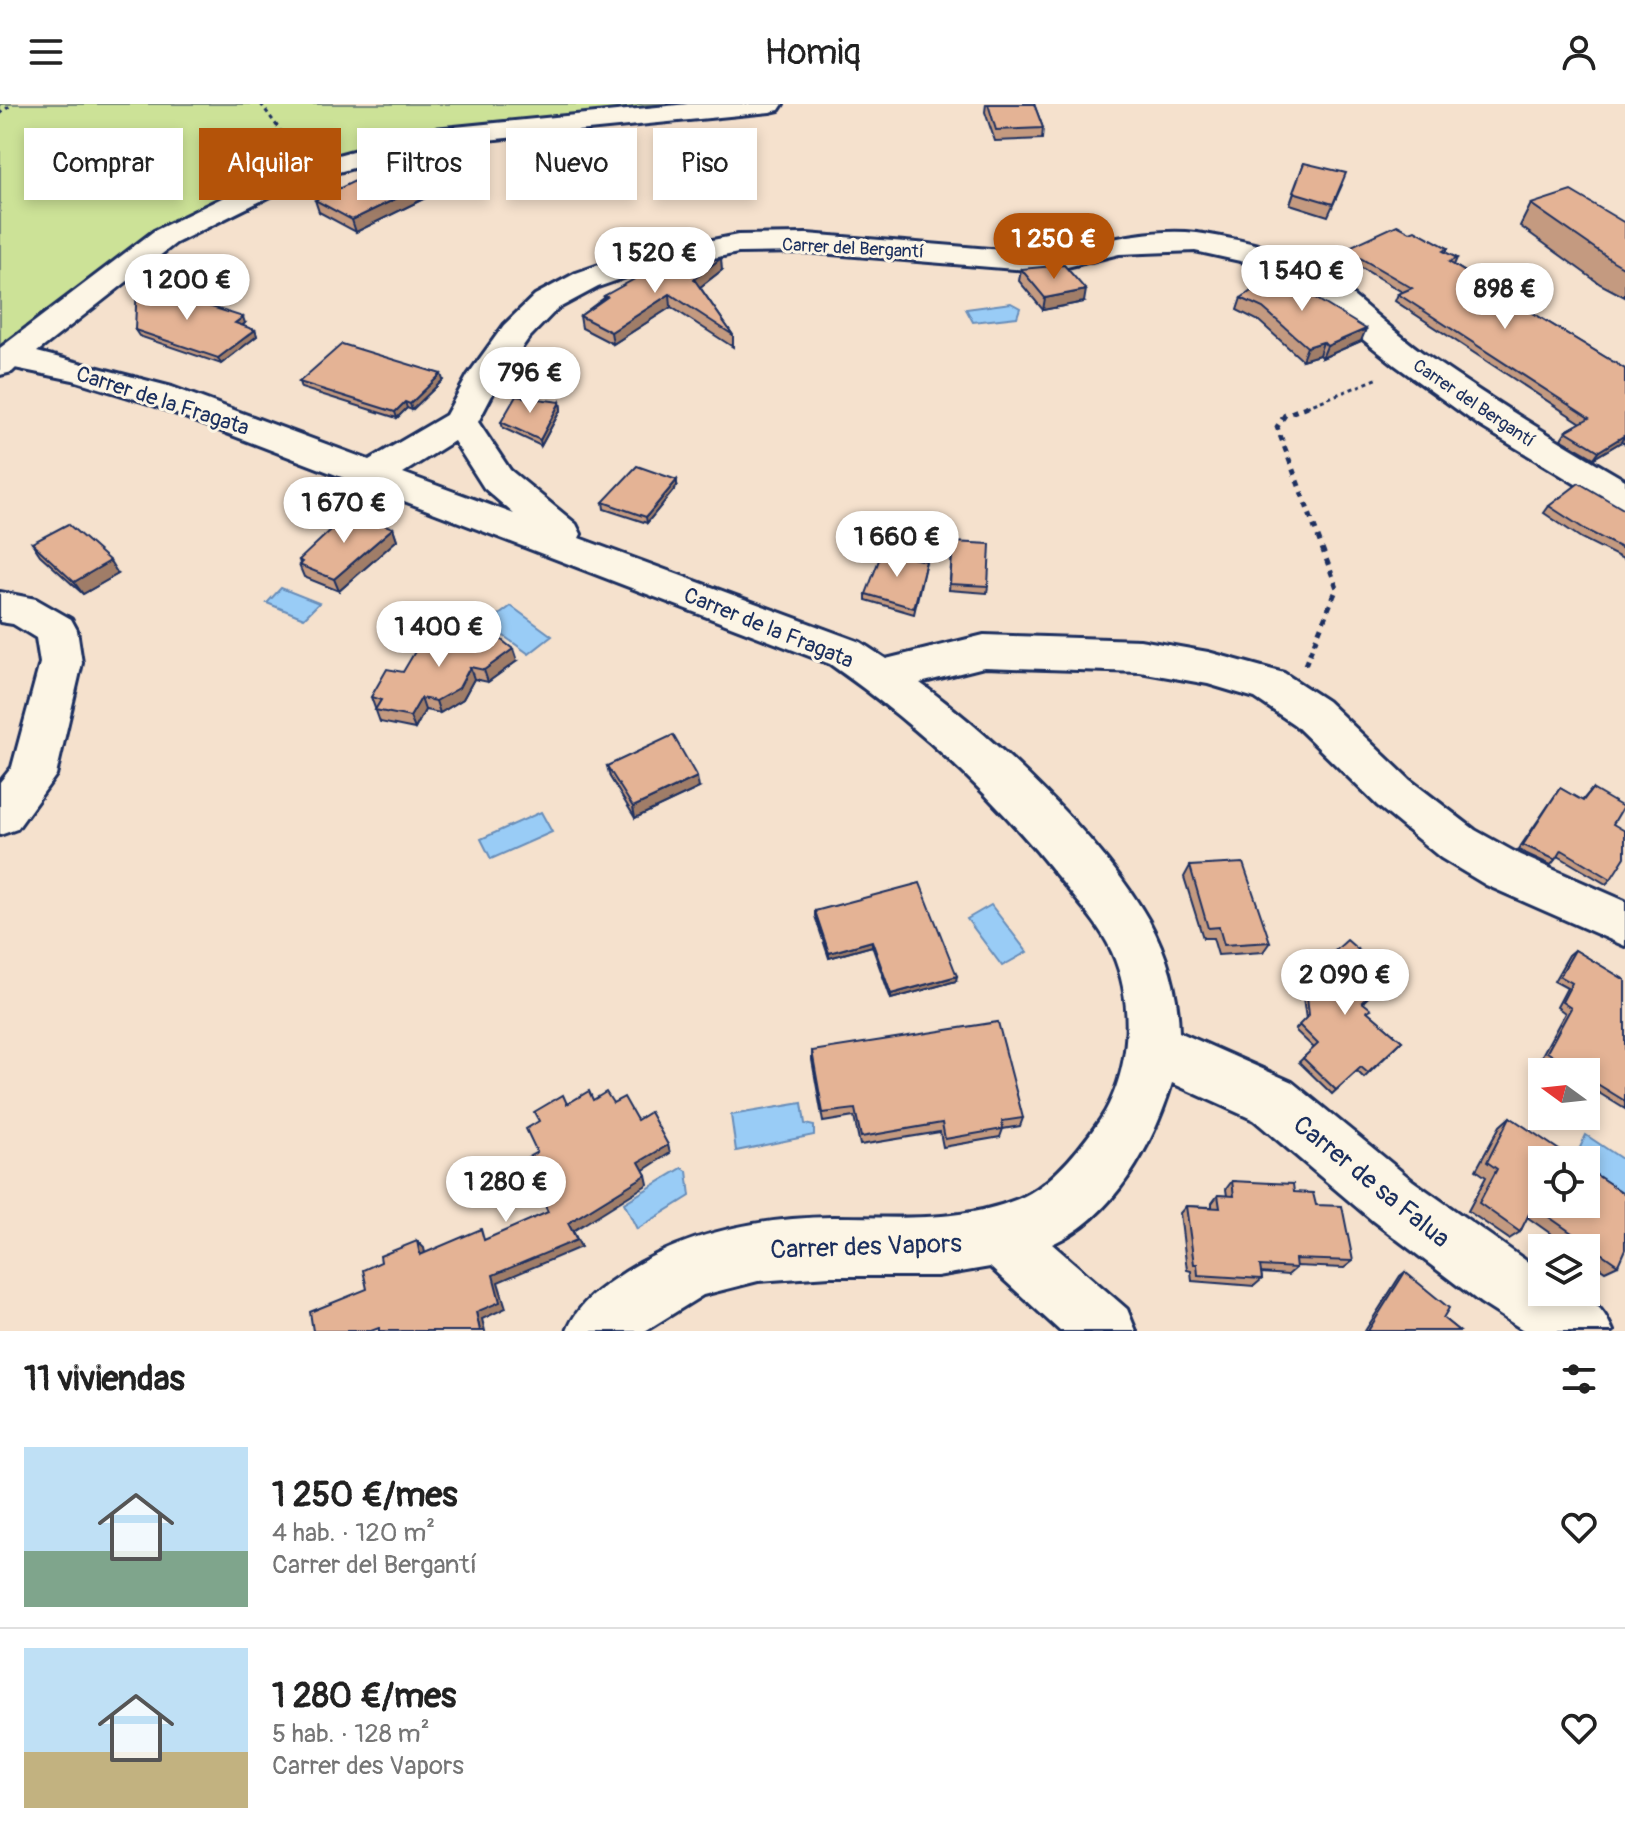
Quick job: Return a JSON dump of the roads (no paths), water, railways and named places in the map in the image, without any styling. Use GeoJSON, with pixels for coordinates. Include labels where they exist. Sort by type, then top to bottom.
{"type":"FeatureCollection","features":[{"type":"Feature","properties":{"kind":"street"},"geometry":{"type":"LineString","coordinates":[[5,361],[165,237],[285,178],[434,137],[770,104]]}},
{"type":"Feature","properties":{"kind":"street","name":"Carrer del Bergantí"},"geometry":{"type":"LineString","coordinates":[[460,422],[485,375],[516,332],[546,302],[587,280],[627,266],[738,244],[807,243],[1028,261],[1059,260],[1119,245],[1195,242],[1258,256],[1297,271],[1416,364],[1493,418],[1625,497]]}},
{"type":"Feature","properties":{"kind":"street","name":"Carrer de la Fragata"},"geometry":{"type":"LineString","coordinates":[[5,361],[120,382],[375,473],[845,653],[881,677],[984,651],[1140,656],[1208,668],[1269,685],[1311,713],[1394,793],[1458,844],[1503,870],[1625,924]]}},
{"type":"Feature","properties":{"kind":"street"},"geometry":{"type":"LineString","coordinates":[[375,473],[460,422],[497,479],[588,557]]}},
{"type":"Feature","properties":{"kind":"street"},"geometry":{"type":"LineString","coordinates":[[0,607],[22,610],[56,630],[61,663],[33,775],[0,815]]}},
{"type":"Feature","properties":{"kind":"street","name":"Carrer des Vapors"},"geometry":{"type":"LineString","coordinates":[[598,1331],[652,1287],[695,1266],[747,1252],[785,1247],[956,1246],[998,1235],[1050,1214],[1087,1181],[1112,1151],[1142,1098],[1153,1047],[1153,1011],[1147,980],[1135,946],[1108,903],[1040,819],[937,720],[881,677]]}},
{"type":"Feature","properties":{"kind":"street","name":"Carrer de sa Falua"},"geometry":{"type":"LineString","coordinates":[[1153,1047],[1273,1101],[1393,1201],[1502,1282],[1582,1331]]}},
{"type":"Feature","properties":{"kind":"street"},"geometry":{"type":"LineString","coordinates":[[998,1235],[1105,1331]]}},
{"type":"Feature","properties":{"kind":"water"},"geometry":{"type":"Polygon","coordinates":[[[1011,303],[1020,308],[1017,317],[973,322],[966,309],[1011,303]]]}},
{"type":"Feature","properties":{"kind":"water"},"geometry":{"type":"Polygon","coordinates":[[[281,588],[319,603],[304,618],[267,603],[281,588]]]}},
{"type":"Feature","properties":{"kind":"water"},"geometry":{"type":"Polygon","coordinates":[[[511,606],[552,636],[529,654],[487,624],[511,606]]]}},
{"type":"Feature","properties":{"kind":"water"},"geometry":{"type":"Polygon","coordinates":[[[541,812],[552,832],[491,859],[481,839],[541,812]]]}},
{"type":"Feature","properties":{"kind":"water"},"geometry":{"type":"Polygon","coordinates":[[[991,905],[1027,952],[1002,966],[967,919],[991,905]]]}},
{"type":"Feature","properties":{"kind":"water"},"geometry":{"type":"Polygon","coordinates":[[[802,1103],[805,1124],[814,1126],[814,1135],[736,1151],[731,1115],[802,1103]]]}},
{"type":"Feature","properties":{"kind":"water"},"geometry":{"type":"Polygon","coordinates":[[[1586,1135],[1625,1161],[1625,1194],[1600,1177],[1600,1146],[1581,1146],[1586,1135]]]}},
{"type":"Feature","properties":{"kind":"water"},"geometry":{"type":"Polygon","coordinates":[[[682,1168],[687,1171],[690,1196],[637,1229],[624,1203],[682,1168]]]}}]}
